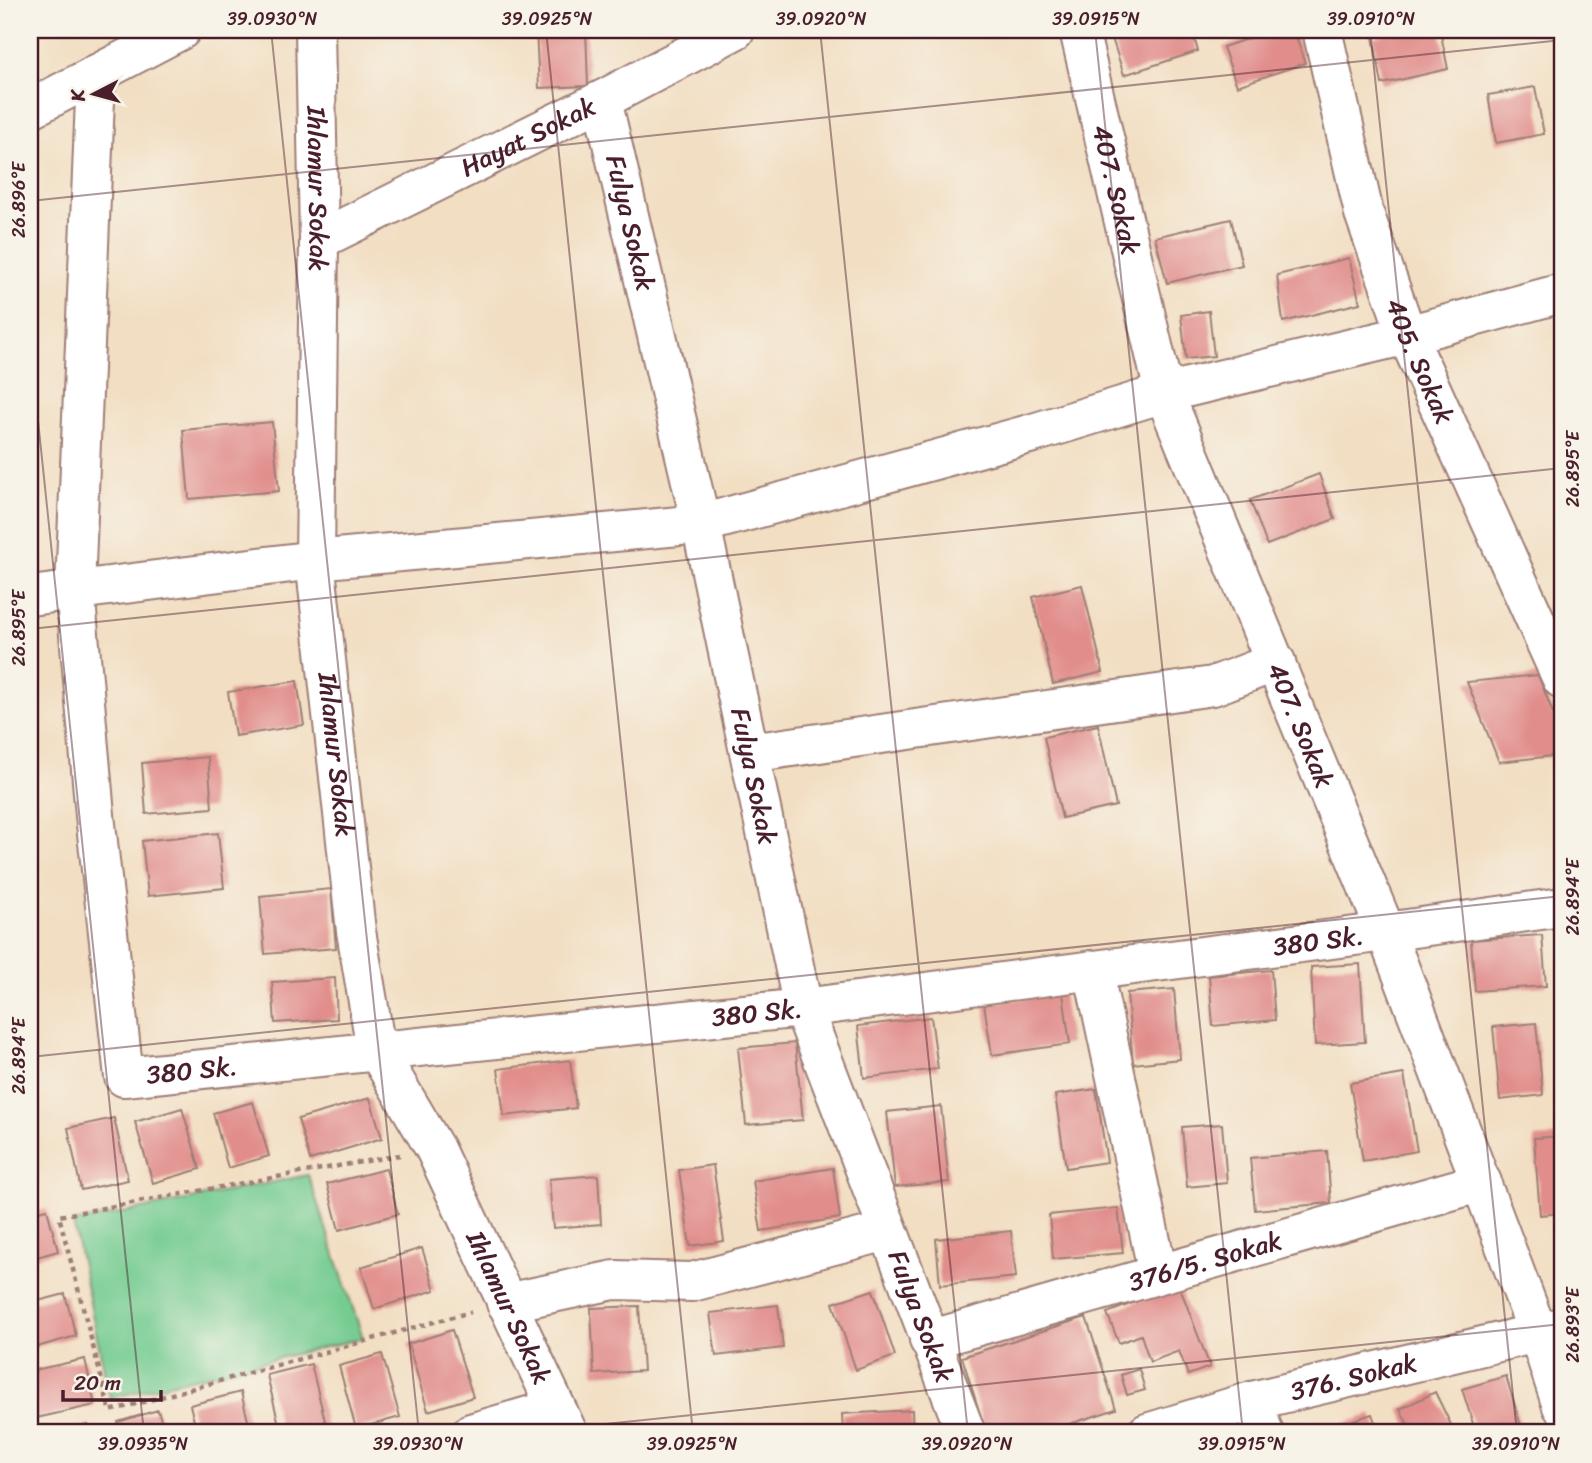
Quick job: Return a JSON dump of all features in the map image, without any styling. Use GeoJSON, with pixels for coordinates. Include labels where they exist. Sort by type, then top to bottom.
{"type":"FeatureCollection","features":[{"type":"Feature","properties":{"kind":"street"},"geometry":{"type":"LineString","coordinates":[[30,109],[181,30]]}},
{"type":"Feature","properties":{"kind":"street","name":"Ihlamur Sokak"},"geometry":{"type":"LineString","coordinates":[[315,30],[319,240],[315,560],[356,931],[376,1049],[435,1149],[562,1420]]}},
{"type":"Feature","properties":{"kind":"street","name":"Hayat Sokak"},"geometry":{"type":"LineString","coordinates":[[319,240],[602,100],[735,30]]}},
{"type":"Feature","properties":{"kind":"street","name":"407. Sokak"},"geometry":{"type":"LineString","coordinates":[[1079,30],[1164,393],[1387,932],[1482,1182],[1550,1330],[1562,1406]]}},
{"type":"Feature","properties":{"kind":"street","name":"405. Sokak"},"geometry":{"type":"LineString","coordinates":[[1322,30],[1364,214],[1407,335],[1562,679]]}},
{"type":"Feature","properties":{"kind":"street"},"geometry":{"type":"LineString","coordinates":[[75,589],[96,74]]}},
{"type":"Feature","properties":{"kind":"street","name":"Fulya Sokak"},"geometry":{"type":"LineString","coordinates":[[602,100],[701,524],[803,1008],[966,1433]]}},
{"type":"Feature","properties":{"kind":"street"},"geometry":{"type":"LineString","coordinates":[[30,596],[315,560],[701,524],[1033,433],[1164,393],[1407,335],[1562,293]]}},
{"type":"Feature","properties":{"kind":"street","name":"380 Sk."},"geometry":{"type":"LineString","coordinates":[[75,589],[95,815],[124,1077],[376,1049],[803,1008],[1562,907]]}},
{"type":"Feature","properties":{"kind":"street"},"geometry":{"type":"LineString","coordinates":[[750,752],[1213,686],[1276,662]]}},
{"type":"Feature","properties":{"kind":"street"},"geometry":{"type":"LineString","coordinates":[[1093,970],[1158,1275]]}},
{"type":"Feature","properties":{"kind":"street","name":"376/5. Sokak"},"geometry":{"type":"LineString","coordinates":[[929,1340],[1482,1182]]}},
{"type":"Feature","properties":{"kind":"street"},"geometry":{"type":"LineString","coordinates":[[506,1303],[614,1280],[692,1282],[887,1231]]}},
{"type":"Feature","properties":{"kind":"street","name":"376. Sokak"},"geometry":{"type":"LineString","coordinates":[[1147,1433],[1258,1417],[1550,1330]]}},
{"type":"Feature","properties":{"kind":"street"},"geometry":{"type":"LineString","coordinates":[[471,1433],[562,1420]]}},
{"type":"Feature","properties":{"kind":"path"},"geometry":{"type":"LineString","coordinates":[[435,1149],[59,1216],[110,1411],[506,1303]]}},
{"type":"Feature","properties":{"kind":"green space"},"geometry":{"type":"Polygon","coordinates":[[[308,1175],[363,1338],[110,1398],[73,1223],[308,1175]]]}},
{"type":"Feature","properties":{"kind":"building"},"geometry":{"type":"Polygon","coordinates":[[[536,30],[586,30],[588,86],[539,88],[536,30]]]}},
{"type":"Feature","properties":{"kind":"building"},"geometry":{"type":"Polygon","coordinates":[[[1192,30],[1198,51],[1124,75],[1110,32],[1192,30]]]}},
{"type":"Feature","properties":{"kind":"building"},"geometry":{"type":"Polygon","coordinates":[[[1274,30],[1294,30],[1305,63],[1237,86],[1223,47],[1274,30]]]}},
{"type":"Feature","properties":{"kind":"building"},"geometry":{"type":"Polygon","coordinates":[[[1403,30],[1440,30],[1448,69],[1382,84],[1373,37],[1403,30]]]}},
{"type":"Feature","properties":{"kind":"building"},"geometry":{"type":"Polygon","coordinates":[[[1535,87],[1544,134],[1496,143],[1488,95],[1535,87]]]}},
{"type":"Feature","properties":{"kind":"building"},"geometry":{"type":"Polygon","coordinates":[[[1231,219],[1242,265],[1167,283],[1155,237],[1231,219]]]}},
{"type":"Feature","properties":{"kind":"building"},"geometry":{"type":"Polygon","coordinates":[[[1349,258],[1360,303],[1283,322],[1277,275],[1349,258]]]}},
{"type":"Feature","properties":{"kind":"building"},"geometry":{"type":"Polygon","coordinates":[[[1209,311],[1214,356],[1186,359],[1181,315],[1209,311]]]}},
{"type":"Feature","properties":{"kind":"building"},"geometry":{"type":"Polygon","coordinates":[[[272,422],[279,491],[189,499],[183,430],[272,422]]]}},
{"type":"Feature","properties":{"kind":"building"},"geometry":{"type":"Polygon","coordinates":[[[1319,474],[1335,519],[1267,545],[1250,500],[1319,474]]]}},
{"type":"Feature","properties":{"kind":"building"},"geometry":{"type":"Polygon","coordinates":[[[1082,585],[1103,672],[1053,684],[1033,597],[1082,585]]]}},
{"type":"Feature","properties":{"kind":"building"},"geometry":{"type":"Polygon","coordinates":[[[1538,675],[1562,736],[1562,755],[1499,762],[1467,682],[1538,675]]]}},
{"type":"Feature","properties":{"kind":"building"},"geometry":{"type":"Polygon","coordinates":[[[297,681],[304,725],[235,736],[228,692],[297,681]]]}},
{"type":"Feature","properties":{"kind":"building"},"geometry":{"type":"Polygon","coordinates":[[[1098,725],[1116,806],[1062,818],[1044,737],[1098,725]]]}},
{"type":"Feature","properties":{"kind":"building"},"geometry":{"type":"Polygon","coordinates":[[[208,757],[212,808],[146,814],[142,763],[208,757]]]}},
{"type":"Feature","properties":{"kind":"building"},"geometry":{"type":"Polygon","coordinates":[[[218,833],[224,888],[148,896],[142,841],[218,833]]]}},
{"type":"Feature","properties":{"kind":"building"},"geometry":{"type":"Polygon","coordinates":[[[331,889],[336,948],[265,954],[260,896],[331,889]]]}},
{"type":"Feature","properties":{"kind":"building"},"geometry":{"type":"Polygon","coordinates":[[[1542,935],[1546,986],[1475,991],[1471,940],[1542,935]]]}},
{"type":"Feature","properties":{"kind":"building"},"geometry":{"type":"Polygon","coordinates":[[[1360,964],[1365,1042],[1315,1045],[1311,967],[1360,964]]]}},
{"type":"Feature","properties":{"kind":"building"},"geometry":{"type":"Polygon","coordinates":[[[1271,970],[1275,1020],[1213,1026],[1209,976],[1271,970]]]}},
{"type":"Feature","properties":{"kind":"building"},"geometry":{"type":"Polygon","coordinates":[[[335,978],[337,1019],[275,1023],[272,982],[335,978]]]}},
{"type":"Feature","properties":{"kind":"building"},"geometry":{"type":"Polygon","coordinates":[[[1174,989],[1180,1059],[1133,1064],[1127,993],[1174,989]]]}},
{"type":"Feature","properties":{"kind":"building"},"geometry":{"type":"Polygon","coordinates":[[[1063,993],[1070,1044],[992,1055],[984,1004],[1063,993]]]}},
{"type":"Feature","properties":{"kind":"building"},"geometry":{"type":"Polygon","coordinates":[[[931,1017],[938,1069],[864,1078],[858,1026],[931,1017]]]}},
{"type":"Feature","properties":{"kind":"building"},"geometry":{"type":"Polygon","coordinates":[[[1536,1023],[1543,1095],[1500,1100],[1493,1027],[1536,1023]]]}},
{"type":"Feature","properties":{"kind":"building"},"geometry":{"type":"Polygon","coordinates":[[[795,1043],[803,1120],[746,1125],[738,1048],[795,1043]]]}},
{"type":"Feature","properties":{"kind":"building"},"geometry":{"type":"Polygon","coordinates":[[[570,1060],[576,1108],[504,1116],[498,1069],[570,1060]]]}},
{"type":"Feature","properties":{"kind":"building"},"geometry":{"type":"Polygon","coordinates":[[[1404,1074],[1417,1151],[1363,1161],[1350,1083],[1404,1074]]]}},
{"type":"Feature","properties":{"kind":"building"},"geometry":{"type":"Polygon","coordinates":[[[1096,1089],[1107,1162],[1066,1168],[1055,1095],[1096,1089]]]}},
{"type":"Feature","properties":{"kind":"building"},"geometry":{"type":"Polygon","coordinates":[[[370,1098],[382,1138],[310,1160],[298,1119],[370,1098]]]}},
{"type":"Feature","properties":{"kind":"building"},"geometry":{"type":"Polygon","coordinates":[[[253,1102],[269,1156],[228,1168],[213,1113],[253,1102]]]}},
{"type":"Feature","properties":{"kind":"building"},"geometry":{"type":"Polygon","coordinates":[[[941,1106],[949,1182],[895,1187],[887,1112],[941,1106]]]}},
{"type":"Feature","properties":{"kind":"building"},"geometry":{"type":"Polygon","coordinates":[[[182,1108],[200,1169],[153,1183],[135,1122],[182,1108]]]}},
{"type":"Feature","properties":{"kind":"building"},"geometry":{"type":"Polygon","coordinates":[[[114,1118],[128,1180],[81,1190],[68,1128],[114,1118]]]}},
{"type":"Feature","properties":{"kind":"building"},"geometry":{"type":"Polygon","coordinates":[[[1222,1124],[1227,1183],[1187,1187],[1182,1127],[1222,1124]]]}},
{"type":"Feature","properties":{"kind":"building"},"geometry":{"type":"Polygon","coordinates":[[[1562,1136],[1562,1213],[1540,1215],[1534,1138],[1562,1136]]]}},
{"type":"Feature","properties":{"kind":"building"},"geometry":{"type":"Polygon","coordinates":[[[1327,1151],[1331,1203],[1255,1210],[1250,1158],[1327,1151]]]}},
{"type":"Feature","properties":{"kind":"building"},"geometry":{"type":"Polygon","coordinates":[[[30,1157],[37,1182],[30,1184],[30,1157]]]}},
{"type":"Feature","properties":{"kind":"building"},"geometry":{"type":"Polygon","coordinates":[[[713,1165],[724,1241],[690,1246],[679,1170],[713,1165]]]}},
{"type":"Feature","properties":{"kind":"building"},"geometry":{"type":"Polygon","coordinates":[[[833,1168],[840,1218],[761,1231],[753,1181],[833,1168]]]}},
{"type":"Feature","properties":{"kind":"building"},"geometry":{"type":"Polygon","coordinates":[[[386,1169],[398,1214],[339,1230],[327,1184],[386,1169]]]}},
{"type":"Feature","properties":{"kind":"building"},"geometry":{"type":"Polygon","coordinates":[[[598,1175],[601,1224],[553,1228],[549,1179],[598,1175]]]}},
{"type":"Feature","properties":{"kind":"building"},"geometry":{"type":"Polygon","coordinates":[[[1118,1208],[1123,1253],[1053,1259],[1049,1215],[1118,1208]]]}},
{"type":"Feature","properties":{"kind":"building"},"geometry":{"type":"Polygon","coordinates":[[[47,1209],[58,1251],[30,1259],[30,1213],[47,1209]]]}},
{"type":"Feature","properties":{"kind":"building"},"geometry":{"type":"Polygon","coordinates":[[[1011,1231],[1016,1277],[940,1285],[936,1239],[1011,1231]]]}},
{"type":"Feature","properties":{"kind":"building"},"geometry":{"type":"Polygon","coordinates":[[[422,1248],[435,1290],[374,1309],[361,1267],[422,1248]]]}},
{"type":"Feature","properties":{"kind":"building"},"geometry":{"type":"Polygon","coordinates":[[[1179,1285],[1210,1367],[1188,1375],[1179,1351],[1150,1362],[1141,1335],[1119,1343],[1107,1313],[1179,1285]]]}},
{"type":"Feature","properties":{"kind":"building"},"geometry":{"type":"Polygon","coordinates":[[[873,1290],[895,1356],[856,1370],[833,1303],[873,1290]]]}},
{"type":"Feature","properties":{"kind":"building"},"geometry":{"type":"Polygon","coordinates":[[[65,1294],[76,1336],[30,1349],[30,1303],[65,1294]]]}},
{"type":"Feature","properties":{"kind":"building"},"geometry":{"type":"Polygon","coordinates":[[[778,1305],[783,1348],[716,1356],[710,1313],[778,1305]]]}},
{"type":"Feature","properties":{"kind":"building"},"geometry":{"type":"Polygon","coordinates":[[[639,1306],[643,1371],[594,1374],[591,1308],[639,1306]]]}},
{"type":"Feature","properties":{"kind":"building"},"geometry":{"type":"Polygon","coordinates":[[[1086,1317],[1116,1409],[1042,1433],[986,1433],[962,1357],[1086,1317]]]}},
{"type":"Feature","properties":{"kind":"building"},"geometry":{"type":"Polygon","coordinates":[[[452,1330],[473,1397],[428,1411],[408,1344],[452,1330]]]}},
{"type":"Feature","properties":{"kind":"building"},"geometry":{"type":"Polygon","coordinates":[[[382,1354],[400,1417],[356,1429],[339,1366],[382,1354]]]}},
{"type":"Feature","properties":{"kind":"building"},"geometry":{"type":"Polygon","coordinates":[[[85,1359],[95,1405],[32,1419],[30,1371],[85,1359]]]}},
{"type":"Feature","properties":{"kind":"building"},"geometry":{"type":"Polygon","coordinates":[[[311,1364],[328,1433],[281,1433],[267,1375],[311,1364]]]}},
{"type":"Feature","properties":{"kind":"building"},"geometry":{"type":"Polygon","coordinates":[[[1139,1369],[1145,1390],[1127,1395],[1121,1375],[1139,1369]]]}},
{"type":"Feature","properties":{"kind":"building"},"geometry":{"type":"Polygon","coordinates":[[[1506,1376],[1523,1433],[1476,1433],[1462,1389],[1506,1376]]]}},
{"type":"Feature","properties":{"kind":"building"},"geometry":{"type":"Polygon","coordinates":[[[241,1392],[251,1433],[197,1433],[190,1405],[241,1392]]]}},
{"type":"Feature","properties":{"kind":"building"},"geometry":{"type":"Polygon","coordinates":[[[1435,1392],[1455,1433],[1412,1433],[1400,1409],[1435,1392]]]}},
{"type":"Feature","properties":{"kind":"building"},"geometry":{"type":"Polygon","coordinates":[[[158,1410],[165,1433],[121,1433],[118,1422],[158,1410]]]}},
{"type":"Feature","properties":{"kind":"building"},"geometry":{"type":"Polygon","coordinates":[[[912,1410],[913,1433],[843,1433],[842,1414],[912,1410]]]}},
{"type":"Feature","properties":{"kind":"building"},"geometry":{"type":"Polygon","coordinates":[[[1372,1414],[1379,1433],[1314,1433],[1372,1414]]]}},
{"type":"Feature","properties":{"kind":"building"},"geometry":{"type":"Polygon","coordinates":[[[88,1425],[90,1433],[62,1433],[62,1432],[88,1425]]]}},
{"type":"Feature","properties":{"kind":"building"},"geometry":{"type":"Polygon","coordinates":[[[698,1427],[698,1433],[654,1433],[654,1428],[698,1427]]]}}]}
